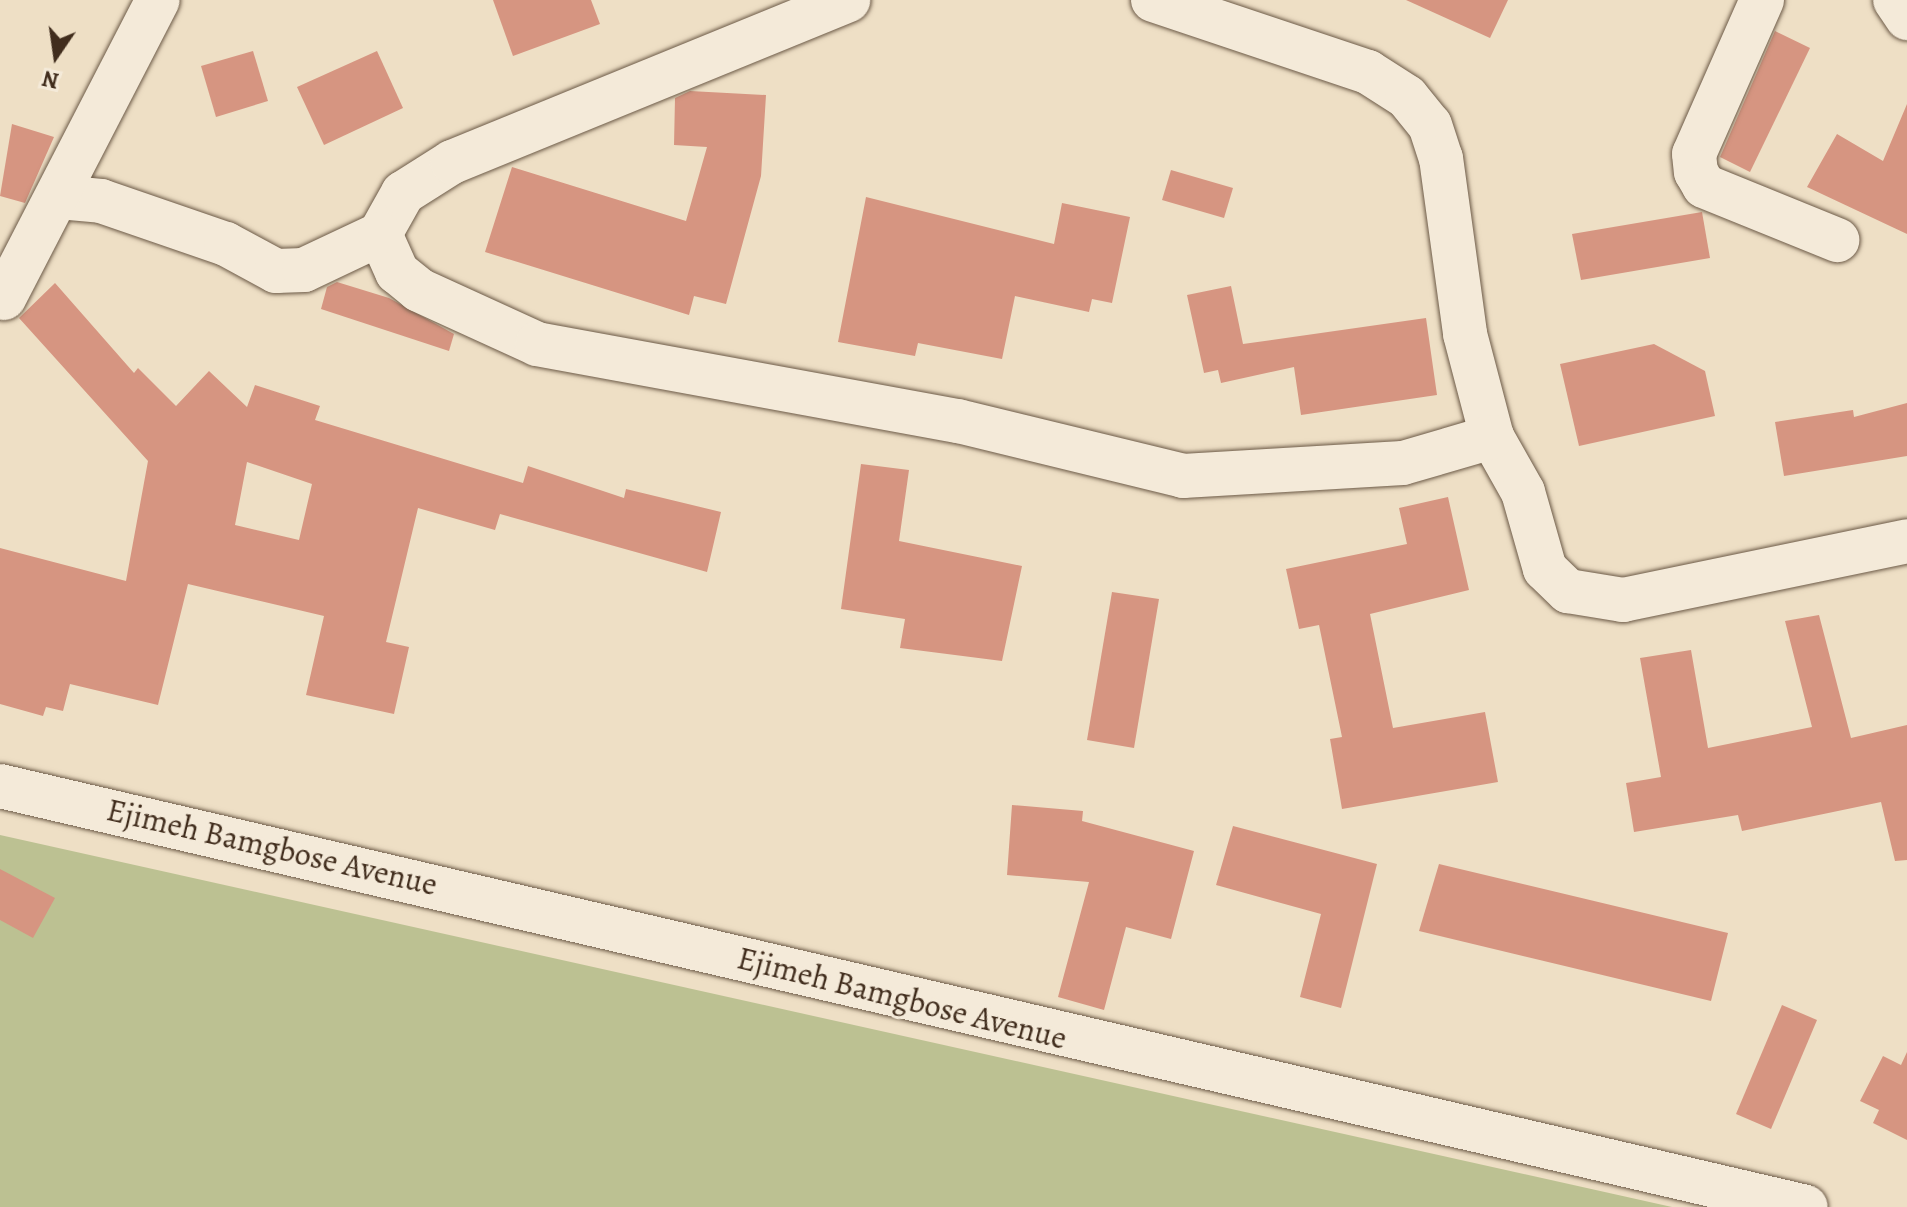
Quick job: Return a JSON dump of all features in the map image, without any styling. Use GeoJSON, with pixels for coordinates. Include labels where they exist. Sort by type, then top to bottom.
{"type":"FeatureCollection","features":[{"type":"Feature","properties":{"kind":"street"},"geometry":{"type":"LineString","coordinates":[[4,298],[59,197],[158,0]]}},
{"type":"Feature","properties":{"kind":"street"},"geometry":{"type":"LineString","coordinates":[[59,197],[101,201],[226,244],[276,271],[304,270],[380,234],[403,193],[452,162],[848,0]]}},
{"type":"Feature","properties":{"kind":"street"},"geometry":{"type":"LineString","coordinates":[[1153,0],[1368,72],[1407,97],[1430,125],[1441,158],[1465,334],[1492,437],[1523,492],[1545,569],[1568,591],[1593,598],[1623,600],[1907,541]]}},
{"type":"Feature","properties":{"kind":"street"},"geometry":{"type":"LineString","coordinates":[[1762,0],[1694,154],[1696,172],[1704,186],[1837,240]]}},
{"type":"Feature","properties":{"kind":"street"},"geometry":{"type":"LineString","coordinates":[[1895,0],[1907,18]]}},
{"type":"Feature","properties":{"kind":"street"},"geometry":{"type":"LineString","coordinates":[[380,234],[397,272],[419,290],[537,344],[958,421],[1183,476],[1403,463],[1492,437]]}},
{"type":"Feature","properties":{"kind":"street","name":"Ejimeh Bamgbose Avenue"},"geometry":{"type":"LineString","coordinates":[[0,786],[1806,1207]]}},
{"type":"Feature","properties":{"kind":"green space"},"geometry":{"type":"Polygon","coordinates":[[[0,835],[1672,1207],[0,1207],[0,835]]]}},
{"type":"Feature","properties":{"kind":"building"},"geometry":{"type":"Polygon","coordinates":[[[493,0],[591,0],[600,24],[513,56],[493,0]]]}},
{"type":"Feature","properties":{"kind":"building"},"geometry":{"type":"Polygon","coordinates":[[[1406,0],[1508,0],[1490,38],[1406,0]]]}},
{"type":"Feature","properties":{"kind":"building"},"geometry":{"type":"Polygon","coordinates":[[[1775,31],[1810,48],[1750,172],[1720,157],[1775,31]]]}},
{"type":"Feature","properties":{"kind":"building"},"geometry":{"type":"Polygon","coordinates":[[[253,51],[268,101],[216,117],[201,66],[253,51]]]}},
{"type":"Feature","properties":{"kind":"building"},"geometry":{"type":"Polygon","coordinates":[[[377,51],[403,108],[324,145],[297,87],[377,51]]]}},
{"type":"Feature","properties":{"kind":"building"},"geometry":{"type":"Polygon","coordinates":[[[690,91],[766,95],[761,176],[726,304],[694,296],[689,315],[485,252],[512,167],[686,221],[707,147],[674,145],[675,98],[690,91]]]}},
{"type":"Feature","properties":{"kind":"building"},"geometry":{"type":"Polygon","coordinates":[[[1907,104],[1907,234],[1807,187],[1837,134],[1883,161],[1907,104]]]}},
{"type":"Feature","properties":{"kind":"building"},"geometry":{"type":"Polygon","coordinates":[[[12,124],[54,137],[25,203],[0,196],[12,124]]]}},
{"type":"Feature","properties":{"kind":"building"},"geometry":{"type":"Polygon","coordinates":[[[1171,170],[1233,188],[1224,218],[1162,200],[1171,170]]]}},
{"type":"Feature","properties":{"kind":"building"},"geometry":{"type":"Polygon","coordinates":[[[866,197],[1054,244],[1062,203],[1130,217],[1112,303],[1092,299],[1089,312],[1015,296],[1002,359],[918,343],[915,356],[838,342],[866,197]]]}},
{"type":"Feature","properties":{"kind":"building"},"geometry":{"type":"Polygon","coordinates":[[[1702,212],[1710,258],[1581,280],[1572,234],[1702,212]]]}},
{"type":"Feature","properties":{"kind":"building"},"geometry":{"type":"Polygon","coordinates":[[[337,282],[389,298],[454,334],[449,351],[321,309],[327,287],[337,282]]]}},
{"type":"Feature","properties":{"kind":"building"},"geometry":{"type":"Polygon","coordinates":[[[55,283],[134,373],[138,368],[176,406],[209,371],[247,407],[255,385],[320,406],[315,420],[523,483],[528,466],[624,498],[626,489],[721,512],[707,572],[500,514],[495,530],[418,508],[386,642],[409,647],[394,714],[306,695],[324,616],[188,584],[158,705],[70,684],[63,711],[46,707],[43,716],[0,704],[0,548],[126,581],[148,461],[19,318],[55,283]],[[247,462],[235,525],[299,540],[312,484],[247,462]]]}},
{"type":"Feature","properties":{"kind":"building"},"geometry":{"type":"Polygon","coordinates":[[[1231,286],[1243,344],[1426,318],[1437,395],[1301,415],[1294,367],[1221,383],[1218,370],[1204,373],[1187,295],[1231,286]]]}},
{"type":"Feature","properties":{"kind":"building"},"geometry":{"type":"Polygon","coordinates":[[[1654,344],[1705,371],[1715,416],[1579,446],[1560,364],[1654,344]]]}},
{"type":"Feature","properties":{"kind":"building"},"geometry":{"type":"Polygon","coordinates":[[[1907,403],[1907,456],[1784,476],[1775,422],[1853,410],[1854,417],[1907,403]]]}},
{"type":"Feature","properties":{"kind":"building"},"geometry":{"type":"Polygon","coordinates":[[[861,464],[909,470],[899,541],[1022,566],[1002,661],[900,648],[905,619],[841,609],[861,464]]]}},
{"type":"Feature","properties":{"kind":"building"},"geometry":{"type":"Polygon","coordinates":[[[1448,497],[1469,590],[1370,614],[1393,728],[1485,712],[1498,782],[1342,809],[1330,739],[1342,737],[1319,625],[1299,629],[1286,569],[1407,544],[1399,508],[1448,497]]]}},
{"type":"Feature","properties":{"kind":"building"},"geometry":{"type":"Polygon","coordinates":[[[1112,592],[1159,599],[1134,748],[1087,740],[1112,592]]]}},
{"type":"Feature","properties":{"kind":"building"},"geometry":{"type":"Polygon","coordinates":[[[1819,615],[1851,738],[1907,725],[1907,860],[1895,861],[1881,802],[1742,831],[1738,815],[1634,832],[1626,783],[1661,777],[1640,658],[1691,650],[1708,748],[1812,727],[1785,621],[1819,615]]]}},
{"type":"Feature","properties":{"kind":"building"},"geometry":{"type":"Polygon","coordinates":[[[1012,805],[1083,811],[1082,821],[1194,851],[1171,939],[1126,927],[1104,1010],[1058,997],[1089,882],[1007,875],[1012,805]]]}},
{"type":"Feature","properties":{"kind":"building"},"geometry":{"type":"Polygon","coordinates":[[[1233,826],[1377,864],[1341,1008],[1300,997],[1321,914],[1216,885],[1233,826]]]}},
{"type":"Feature","properties":{"kind":"building"},"geometry":{"type":"Polygon","coordinates":[[[1439,864],[1728,933],[1711,1001],[1419,931],[1439,864]]]}},
{"type":"Feature","properties":{"kind":"building"},"geometry":{"type":"Polygon","coordinates":[[[0,869],[55,898],[33,938],[0,920],[0,869]]]}},
{"type":"Feature","properties":{"kind":"building"},"geometry":{"type":"Polygon","coordinates":[[[1782,1005],[1817,1020],[1771,1129],[1736,1114],[1782,1005]]]}},
{"type":"Feature","properties":{"kind":"building"},"geometry":{"type":"Polygon","coordinates":[[[1907,1052],[1907,1140],[1873,1123],[1879,1110],[1860,1101],[1883,1056],[1901,1065],[1907,1052]]]}}]}
